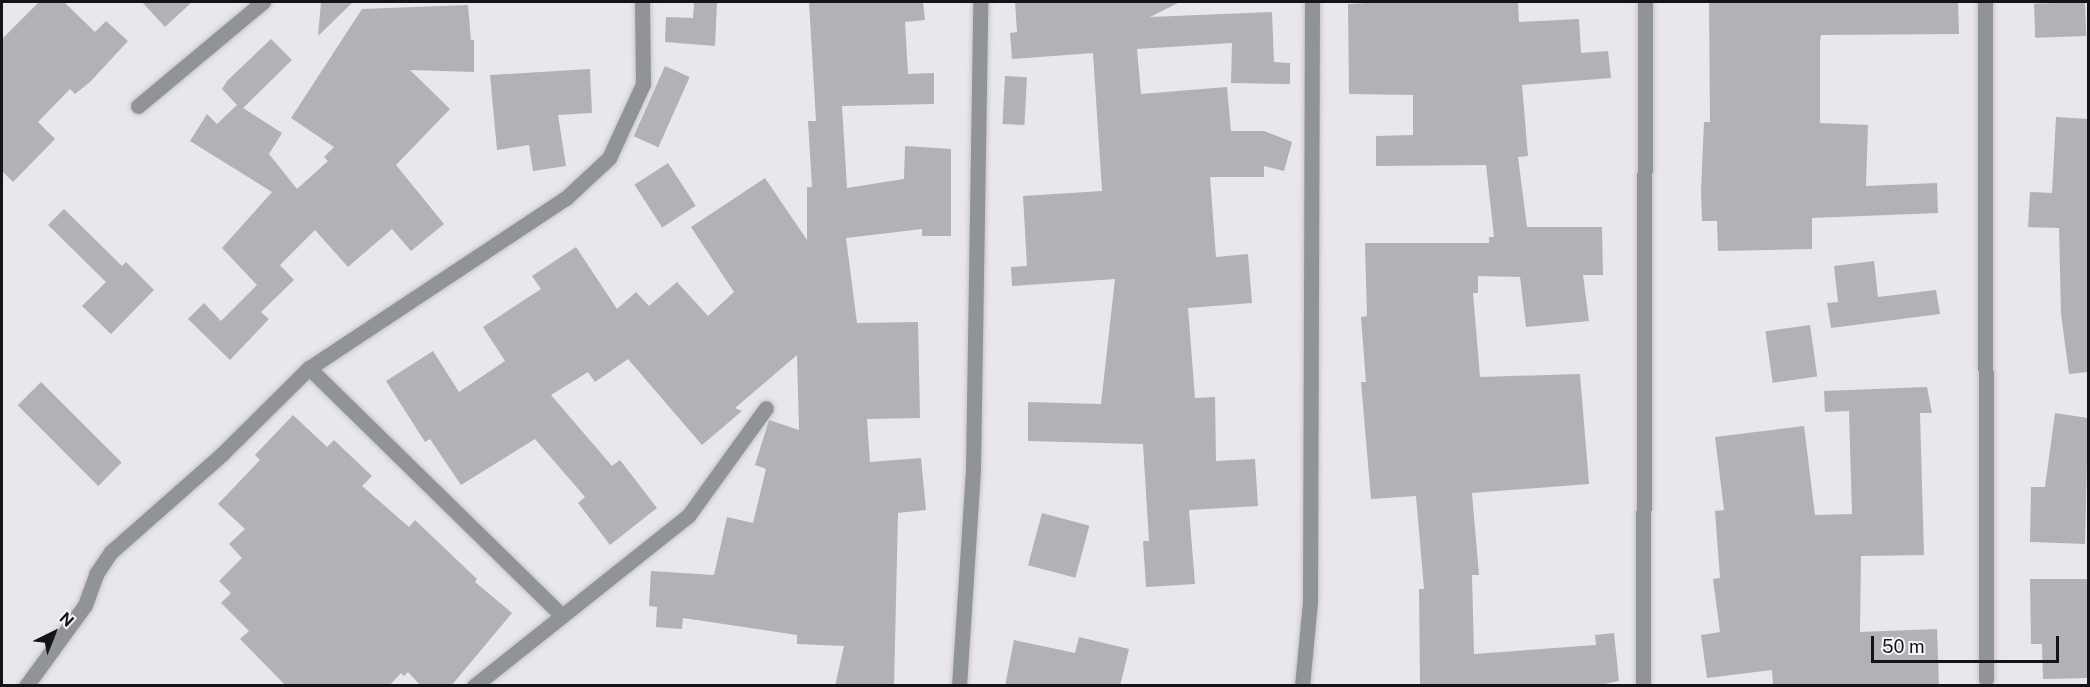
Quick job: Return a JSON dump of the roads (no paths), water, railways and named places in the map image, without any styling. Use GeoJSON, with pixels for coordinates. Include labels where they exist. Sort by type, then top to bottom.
{"type":"FeatureCollection","features":[{"type":"Feature","properties":{"kind":"street"},"geometry":{"type":"LineString","coordinates":[[138,106],[263,2]]}},
{"type":"Feature","properties":{"kind":"street"},"geometry":{"type":"LineString","coordinates":[[26,686],[85,605],[96,574],[111,552],[222,454],[309,368],[566,198],[609,159],[643,84],[642,2]]}},
{"type":"Feature","properties":{"kind":"street"},"geometry":{"type":"LineString","coordinates":[[959,686],[972,469],[980,2]]}},
{"type":"Feature","properties":{"kind":"street"},"geometry":{"type":"LineString","coordinates":[[1302,686],[1310,602],[1312,2]]}},
{"type":"Feature","properties":{"kind":"street"},"geometry":{"type":"LineString","coordinates":[[1643,686],[1645,2]]}},
{"type":"Feature","properties":{"kind":"street"},"geometry":{"type":"LineString","coordinates":[[1985,2],[1986,679]]}},
{"type":"Feature","properties":{"kind":"street"},"geometry":{"type":"LineString","coordinates":[[309,368],[562,616]]}},
{"type":"Feature","properties":{"kind":"street"},"geometry":{"type":"LineString","coordinates":[[474,686],[688,516],[766,408]]}}]}
